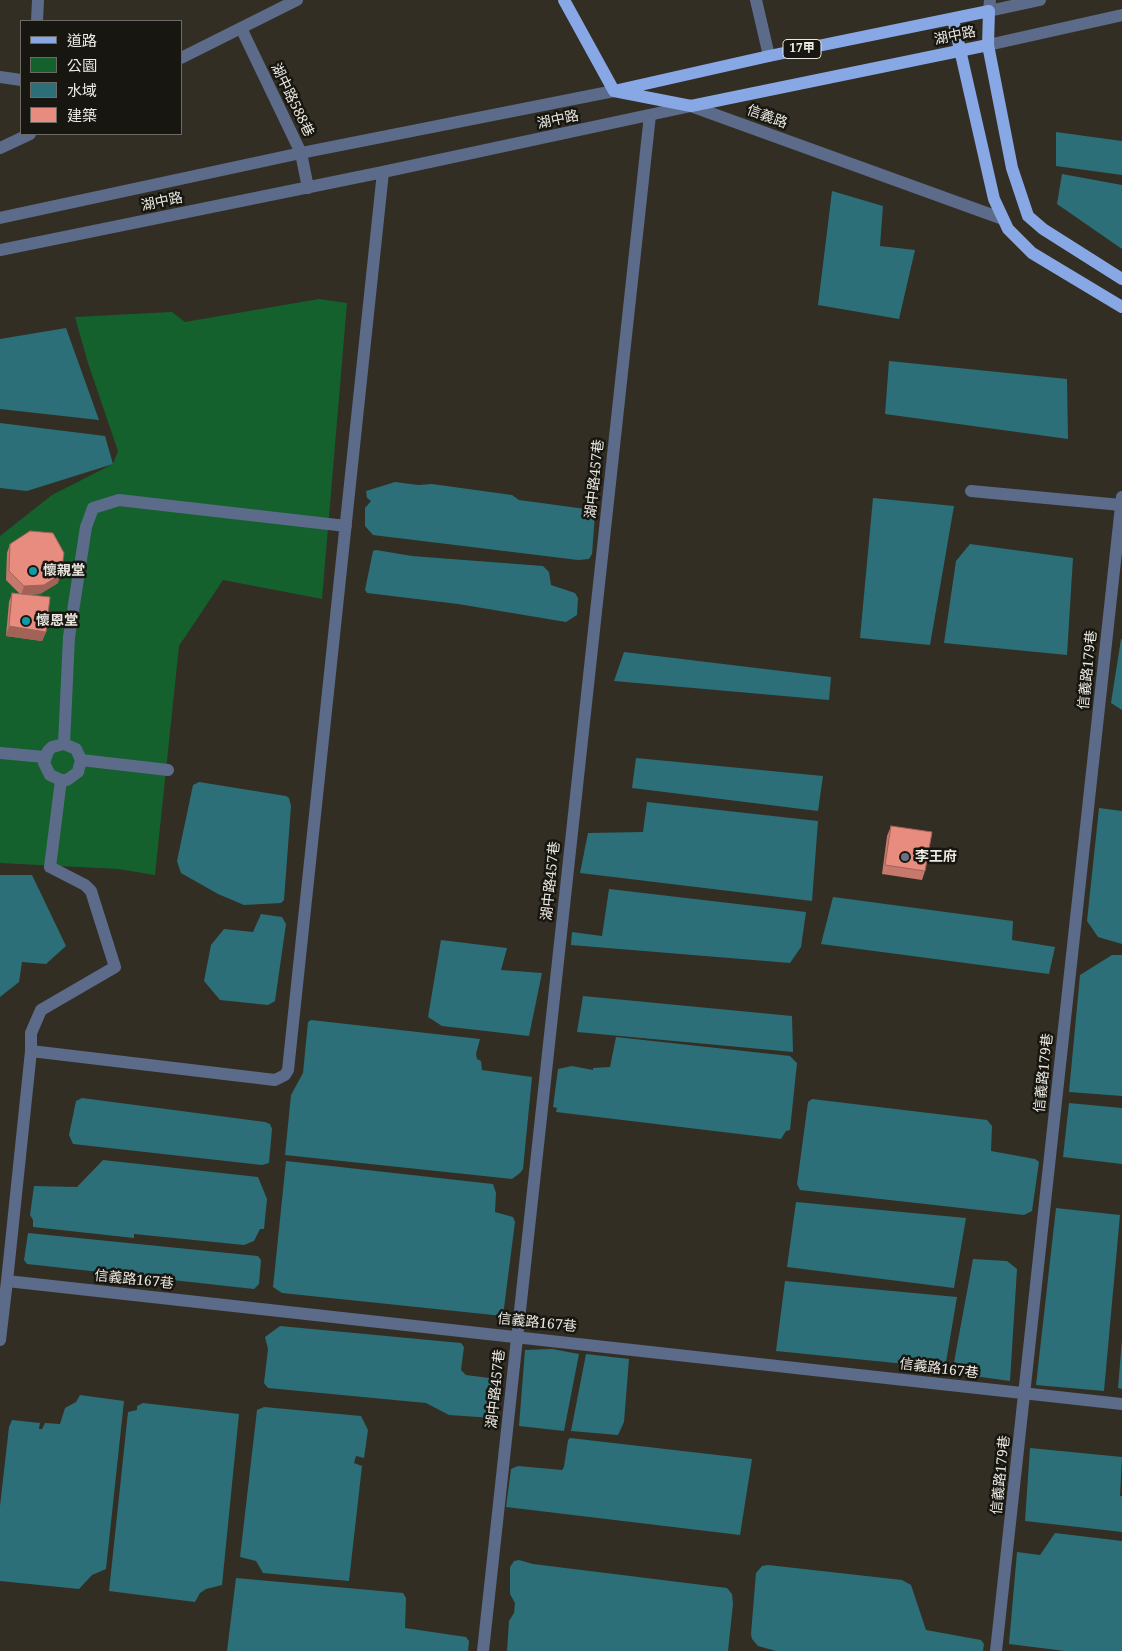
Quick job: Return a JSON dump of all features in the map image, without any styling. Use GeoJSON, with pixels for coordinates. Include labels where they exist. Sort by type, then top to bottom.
{"type":"FeatureCollection","features":[{"type":"Feature","properties":{"kind":"main road"},"geometry":{"type":"LineString","coordinates":[[564,0],[614,91]]}},
{"type":"Feature","properties":{"kind":"main road"},"geometry":{"type":"LineString","coordinates":[[990,5],[988,45],[1012,168],[1020,198],[1028,216],[1043,229],[1122,279]]}},
{"type":"Feature","properties":{"kind":"main road","name":"湖中路"},"geometry":{"type":"LineString","coordinates":[[614,91],[769,56],[953,19],[990,5]]}},
{"type":"Feature","properties":{"kind":"main road"},"geometry":{"type":"LineString","coordinates":[[953,19],[962,50],[992,192],[1008,229],[1032,253],[1122,307]]}},
{"type":"Feature","properties":{"kind":"main road","name":"湖中路"},"geometry":{"type":"LineString","coordinates":[[691,106],[988,45]]}},
{"type":"Feature","properties":{"kind":"main road","name":"信義路"},"geometry":{"type":"LineString","coordinates":[[614,91],[691,106]]}},
{"type":"Feature","properties":{"kind":"street"},"geometry":{"type":"LineString","coordinates":[[37,20],[38,0]]}},
{"type":"Feature","properties":{"kind":"street"},"geometry":{"type":"LineString","coordinates":[[182,58],[295,0]]}},
{"type":"Feature","properties":{"kind":"street"},"geometry":{"type":"LineString","coordinates":[[756,0],[769,56]]}},
{"type":"Feature","properties":{"kind":"street","name":"湖中路"},"geometry":{"type":"LineString","coordinates":[[990,5],[1040,0]]}},
{"type":"Feature","properties":{"kind":"street","name":"湖中路"},"geometry":{"type":"LineString","coordinates":[[988,45],[1122,15]]}},
{"type":"Feature","properties":{"kind":"street","name":"湖中路588巷"},"geometry":{"type":"LineString","coordinates":[[241,28],[301,153],[308,188]]}},
{"type":"Feature","properties":{"kind":"street"},"geometry":{"type":"LineString","coordinates":[[0,77],[20,80]]}},
{"type":"Feature","properties":{"kind":"street","name":"湖中路"},"geometry":{"type":"LineString","coordinates":[[0,218],[301,153],[614,91]]}},
{"type":"Feature","properties":{"kind":"street","name":"湖中路"},"geometry":{"type":"LineString","coordinates":[[0,250],[308,188],[691,106]]}},
{"type":"Feature","properties":{"kind":"street","name":"信義路"},"geometry":{"type":"LineString","coordinates":[[691,106],[1003,219]]}},
{"type":"Feature","properties":{"kind":"street","name":"湖中路457巷"},"geometry":{"type":"LineString","coordinates":[[483,1651],[650,115]]}},
{"type":"Feature","properties":{"kind":"street"},"geometry":{"type":"LineString","coordinates":[[0,148],[28,135]]}},
{"type":"Feature","properties":{"kind":"street"},"geometry":{"type":"LineString","coordinates":[[31,1051],[275,1080],[285,1075],[288,1070],[383,172]]}},
{"type":"Feature","properties":{"kind":"street"},"geometry":{"type":"LineString","coordinates":[[971,491],[1122,501]]}},
{"type":"Feature","properties":{"kind":"street"},"geometry":{"type":"LineString","coordinates":[[64,744],[69,637],[86,527],[93,508],[119,500],[346,526]]}},
{"type":"Feature","properties":{"kind":"street","name":"信義路179巷"},"geometry":{"type":"LineString","coordinates":[[996,1651],[1122,501]]}},
{"type":"Feature","properties":{"kind":"street"},"geometry":{"type":"LineString","coordinates":[[64,744],[76,749],[81,760],[78,772],[67,780],[61,780],[50,775],[44,763],[45,757],[52,747],[64,744]]}},
{"type":"Feature","properties":{"kind":"street"},"geometry":{"type":"LineString","coordinates":[[0,753],[45,757]]}},
{"type":"Feature","properties":{"kind":"street"},"geometry":{"type":"LineString","coordinates":[[81,760],[168,770]]}},
{"type":"Feature","properties":{"kind":"street"},"geometry":{"type":"LineString","coordinates":[[0,1340],[31,1051],[31,1033],[42,1010],[115,967],[91,891],[85,885],[50,867],[61,780]]}},
{"type":"Feature","properties":{"kind":"street","name":"信義路167巷"},"geometry":{"type":"LineString","coordinates":[[7,1281],[1122,1404]]}},
{"type":"Feature","properties":{"kind":"green space"},"geometry":{"type":"Polygon","coordinates":[[[319,299],[347,303],[322,599],[223,580],[179,646],[155,875],[118,869],[0,863],[0,536],[52,495],[113,464],[118,451],[88,363],[75,317],[172,312],[185,322],[319,299]]]}},
{"type":"Feature","properties":{"kind":"water"},"geometry":{"type":"Polygon","coordinates":[[[1056,132],[1122,141],[1122,175],[1056,166],[1056,132]]]}},
{"type":"Feature","properties":{"kind":"water"},"geometry":{"type":"Polygon","coordinates":[[[1062,174],[1122,185],[1122,249],[1057,204],[1062,174]]]}},
{"type":"Feature","properties":{"kind":"water"},"geometry":{"type":"Polygon","coordinates":[[[832,191],[883,206],[880,246],[915,250],[899,319],[818,305],[832,191]]]}},
{"type":"Feature","properties":{"kind":"water"},"geometry":{"type":"Polygon","coordinates":[[[66,328],[99,420],[0,409],[0,339],[66,328]]]}},
{"type":"Feature","properties":{"kind":"water"},"geometry":{"type":"Polygon","coordinates":[[[889,361],[1067,379],[1068,439],[885,414],[889,361]]]}},
{"type":"Feature","properties":{"kind":"water"},"geometry":{"type":"Polygon","coordinates":[[[0,423],[105,436],[113,464],[27,491],[0,488],[0,423]]]}},
{"type":"Feature","properties":{"kind":"water"},"geometry":{"type":"Polygon","coordinates":[[[395,482],[418,485],[432,484],[512,495],[519,500],[593,510],[595,515],[592,554],[589,559],[578,560],[373,535],[365,526],[365,508],[371,501],[367,498],[366,491],[395,482]]]}},
{"type":"Feature","properties":{"kind":"water"},"geometry":{"type":"Polygon","coordinates":[[[873,498],[954,506],[930,645],[860,638],[873,498]]]}},
{"type":"Feature","properties":{"kind":"water"},"geometry":{"type":"Polygon","coordinates":[[[970,544],[1073,558],[1067,655],[944,643],[956,561],[970,544]]]}},
{"type":"Feature","properties":{"kind":"water"},"geometry":{"type":"Polygon","coordinates":[[[373,551],[412,556],[543,566],[549,572],[551,585],[575,593],[578,598],[577,615],[566,622],[458,604],[367,593],[365,590],[373,551]]]}},
{"type":"Feature","properties":{"kind":"water"},"geometry":{"type":"Polygon","coordinates":[[[1122,639],[1122,710],[1111,703],[1122,639]]]}},
{"type":"Feature","properties":{"kind":"water"},"geometry":{"type":"Polygon","coordinates":[[[624,652],[831,677],[829,700],[614,681],[624,652]]]}},
{"type":"Feature","properties":{"kind":"water"},"geometry":{"type":"Polygon","coordinates":[[[636,758],[823,776],[818,811],[632,788],[636,758]]]}},
{"type":"Feature","properties":{"kind":"water"},"geometry":{"type":"Polygon","coordinates":[[[199,782],[289,798],[291,806],[284,900],[281,903],[244,905],[218,894],[181,873],[177,861],[193,785],[199,782]]]}},
{"type":"Feature","properties":{"kind":"water"},"geometry":{"type":"Polygon","coordinates":[[[647,802],[818,821],[812,901],[580,873],[588,833],[643,832],[647,802]]]}},
{"type":"Feature","properties":{"kind":"water"},"geometry":{"type":"Polygon","coordinates":[[[1099,808],[1122,811],[1122,944],[1098,937],[1087,921],[1099,808]]]}},
{"type":"Feature","properties":{"kind":"water"},"geometry":{"type":"Polygon","coordinates":[[[0,875],[32,875],[66,946],[46,964],[22,962],[19,982],[0,997],[0,875]]]}},
{"type":"Feature","properties":{"kind":"water"},"geometry":{"type":"Polygon","coordinates":[[[609,889],[806,912],[801,947],[790,963],[571,945],[572,932],[602,936],[609,889]]]}},
{"type":"Feature","properties":{"kind":"water"},"geometry":{"type":"Polygon","coordinates":[[[833,897],[1013,921],[1012,940],[1055,947],[1049,974],[821,944],[833,897]]]}},
{"type":"Feature","properties":{"kind":"water"},"geometry":{"type":"Polygon","coordinates":[[[261,914],[282,917],[286,924],[275,1001],[268,1005],[220,1000],[204,981],[211,945],[224,929],[253,932],[261,914]]]}},
{"type":"Feature","properties":{"kind":"water"},"geometry":{"type":"Polygon","coordinates":[[[441,940],[507,948],[501,970],[542,973],[529,1036],[442,1026],[428,1017],[441,940]]]}},
{"type":"Feature","properties":{"kind":"water"},"geometry":{"type":"Polygon","coordinates":[[[1112,955],[1122,955],[1122,1096],[1069,1092],[1080,975],[1112,955]]]}},
{"type":"Feature","properties":{"kind":"water"},"geometry":{"type":"Polygon","coordinates":[[[583,996],[792,1016],[793,1052],[577,1032],[583,996]]]}},
{"type":"Feature","properties":{"kind":"water"},"geometry":{"type":"Polygon","coordinates":[[[311,1020],[480,1039],[476,1054],[477,1059],[481,1061],[482,1070],[532,1077],[523,1169],[512,1179],[285,1155],[291,1095],[303,1073],[308,1022],[311,1020]]]}},
{"type":"Feature","properties":{"kind":"water"},"geometry":{"type":"Polygon","coordinates":[[[616,1037],[790,1056],[797,1063],[790,1130],[786,1131],[781,1139],[556,1112],[557,1108],[553,1107],[558,1069],[572,1066],[593,1070],[593,1068],[610,1067],[616,1037]]]}},
{"type":"Feature","properties":{"kind":"water"},"geometry":{"type":"Polygon","coordinates":[[[82,1098],[265,1122],[270,1124],[272,1129],[269,1163],[262,1165],[73,1144],[69,1135],[76,1101],[82,1098]]]}},
{"type":"Feature","properties":{"kind":"water"},"geometry":{"type":"Polygon","coordinates":[[[812,1099],[987,1120],[992,1126],[991,1151],[1035,1159],[1039,1162],[1032,1211],[1024,1215],[800,1190],[797,1184],[808,1102],[812,1099]]]}},
{"type":"Feature","properties":{"kind":"water"},"geometry":{"type":"Polygon","coordinates":[[[1069,1103],[1122,1108],[1122,1164],[1063,1157],[1069,1103]]]}},
{"type":"Feature","properties":{"kind":"water"},"geometry":{"type":"Polygon","coordinates":[[[103,1160],[258,1177],[267,1199],[264,1229],[260,1229],[254,1241],[244,1245],[134,1234],[134,1238],[33,1227],[33,1220],[30,1215],[34,1186],[77,1187],[103,1160]]]}},
{"type":"Feature","properties":{"kind":"water"},"geometry":{"type":"Polygon","coordinates":[[[286,1161],[493,1184],[496,1193],[495,1212],[513,1217],[515,1222],[503,1316],[282,1293],[273,1287],[286,1161]]]}},
{"type":"Feature","properties":{"kind":"water"},"geometry":{"type":"Polygon","coordinates":[[[796,1202],[966,1218],[954,1288],[787,1267],[796,1202]]]}},
{"type":"Feature","properties":{"kind":"water"},"geometry":{"type":"Polygon","coordinates":[[[1056,1208],[1120,1215],[1104,1391],[1036,1385],[1056,1208]]]}},
{"type":"Feature","properties":{"kind":"water"},"geometry":{"type":"Polygon","coordinates":[[[28,1233],[258,1256],[261,1260],[259,1284],[254,1289],[27,1264],[24,1260],[28,1233]]]}},
{"type":"Feature","properties":{"kind":"water"},"geometry":{"type":"Polygon","coordinates":[[[973,1259],[1007,1261],[1017,1269],[1010,1381],[952,1373],[973,1259]]]}},
{"type":"Feature","properties":{"kind":"water"},"geometry":{"type":"Polygon","coordinates":[[[785,1281],[957,1297],[945,1368],[776,1351],[785,1281]]]}},
{"type":"Feature","properties":{"kind":"water"},"geometry":{"type":"Polygon","coordinates":[[[280,1326],[461,1343],[464,1347],[461,1370],[466,1375],[497,1379],[493,1418],[449,1415],[426,1403],[268,1388],[264,1383],[268,1349],[265,1337],[280,1326]]]}},
{"type":"Feature","properties":{"kind":"water"},"geometry":{"type":"Polygon","coordinates":[[[1122,1339],[1122,1389],[1118,1388],[1122,1339]]]}},
{"type":"Feature","properties":{"kind":"water"},"geometry":{"type":"Polygon","coordinates":[[[552,1349],[579,1354],[564,1431],[519,1426],[525,1350],[552,1349]]]}},
{"type":"Feature","properties":{"kind":"water"},"geometry":{"type":"Polygon","coordinates":[[[586,1354],[629,1359],[624,1422],[618,1435],[571,1431],[586,1354]]]}},
{"type":"Feature","properties":{"kind":"water"},"geometry":{"type":"Polygon","coordinates":[[[80,1395],[124,1401],[106,1569],[92,1575],[79,1589],[0,1581],[0,1506],[9,1427],[12,1420],[40,1423],[39,1429],[42,1429],[45,1423],[60,1424],[65,1408],[76,1402],[80,1395]]]}},
{"type":"Feature","properties":{"kind":"water"},"geometry":{"type":"Polygon","coordinates":[[[143,1403],[239,1414],[222,1585],[206,1589],[200,1593],[195,1602],[109,1591],[128,1412],[137,1410],[137,1406],[143,1403]]]}},
{"type":"Feature","properties":{"kind":"water"},"geometry":{"type":"Polygon","coordinates":[[[264,1407],[361,1416],[368,1430],[364,1458],[356,1456],[354,1463],[362,1466],[349,1581],[263,1573],[256,1561],[240,1557],[257,1410],[264,1407]]]}},
{"type":"Feature","properties":{"kind":"water"},"geometry":{"type":"Polygon","coordinates":[[[570,1438],[752,1459],[740,1535],[506,1507],[511,1469],[518,1466],[562,1470],[570,1438]]]}},
{"type":"Feature","properties":{"kind":"water"},"geometry":{"type":"Polygon","coordinates":[[[1030,1448],[1122,1457],[1120,1496],[1122,1496],[1122,1532],[1025,1521],[1030,1448]]]}},
{"type":"Feature","properties":{"kind":"water"},"geometry":{"type":"Polygon","coordinates":[[[1055,1533],[1122,1541],[1122,1651],[1065,1651],[1009,1644],[1017,1552],[1040,1555],[1055,1533]]]}},
{"type":"Feature","properties":{"kind":"water"},"geometry":{"type":"Polygon","coordinates":[[[519,1560],[533,1564],[727,1588],[732,1594],[733,1604],[728,1651],[507,1651],[509,1621],[514,1613],[515,1603],[510,1594],[510,1567],[514,1561],[519,1560]]]}},
{"type":"Feature","properties":{"kind":"water"},"geometry":{"type":"Polygon","coordinates":[[[768,1565],[902,1580],[911,1585],[926,1630],[981,1640],[984,1644],[983,1651],[776,1651],[758,1646],[752,1639],[751,1634],[756,1573],[762,1566],[768,1565]]]}},
{"type":"Feature","properties":{"kind":"water"},"geometry":{"type":"Polygon","coordinates":[[[236,1578],[403,1593],[406,1598],[405,1628],[466,1637],[469,1641],[468,1651],[227,1651],[236,1578]]]}},
{"type":"Feature","properties":{"kind":"building","name":"懷親堂"},"geometry":{"type":"Polygon","coordinates":[[[30,531],[53,533],[64,553],[61,574],[44,585],[24,586],[9,571],[10,544],[30,531]]]}},
{"type":"Feature","properties":{"kind":"building","name":"懷恩堂"},"geometry":{"type":"Polygon","coordinates":[[[12,593],[50,597],[46,632],[9,626],[12,593]]]}},
{"type":"Feature","properties":{"kind":"building","name":"李王府"},"geometry":{"type":"Polygon","coordinates":[[[891,826],[932,832],[925,871],[885,865],[891,826]]]}},
{"type":"Feature","properties":{"kind":"place","name":"懷親堂"},"geometry":{"type":"Point","coordinates":[33,571]}},
{"type":"Feature","properties":{"kind":"place","name":"懷恩堂"},"geometry":{"type":"Point","coordinates":[26,621]}},
{"type":"Feature","properties":{"kind":"place","name":"李王府"},"geometry":{"type":"Point","coordinates":[905,857]}}]}
